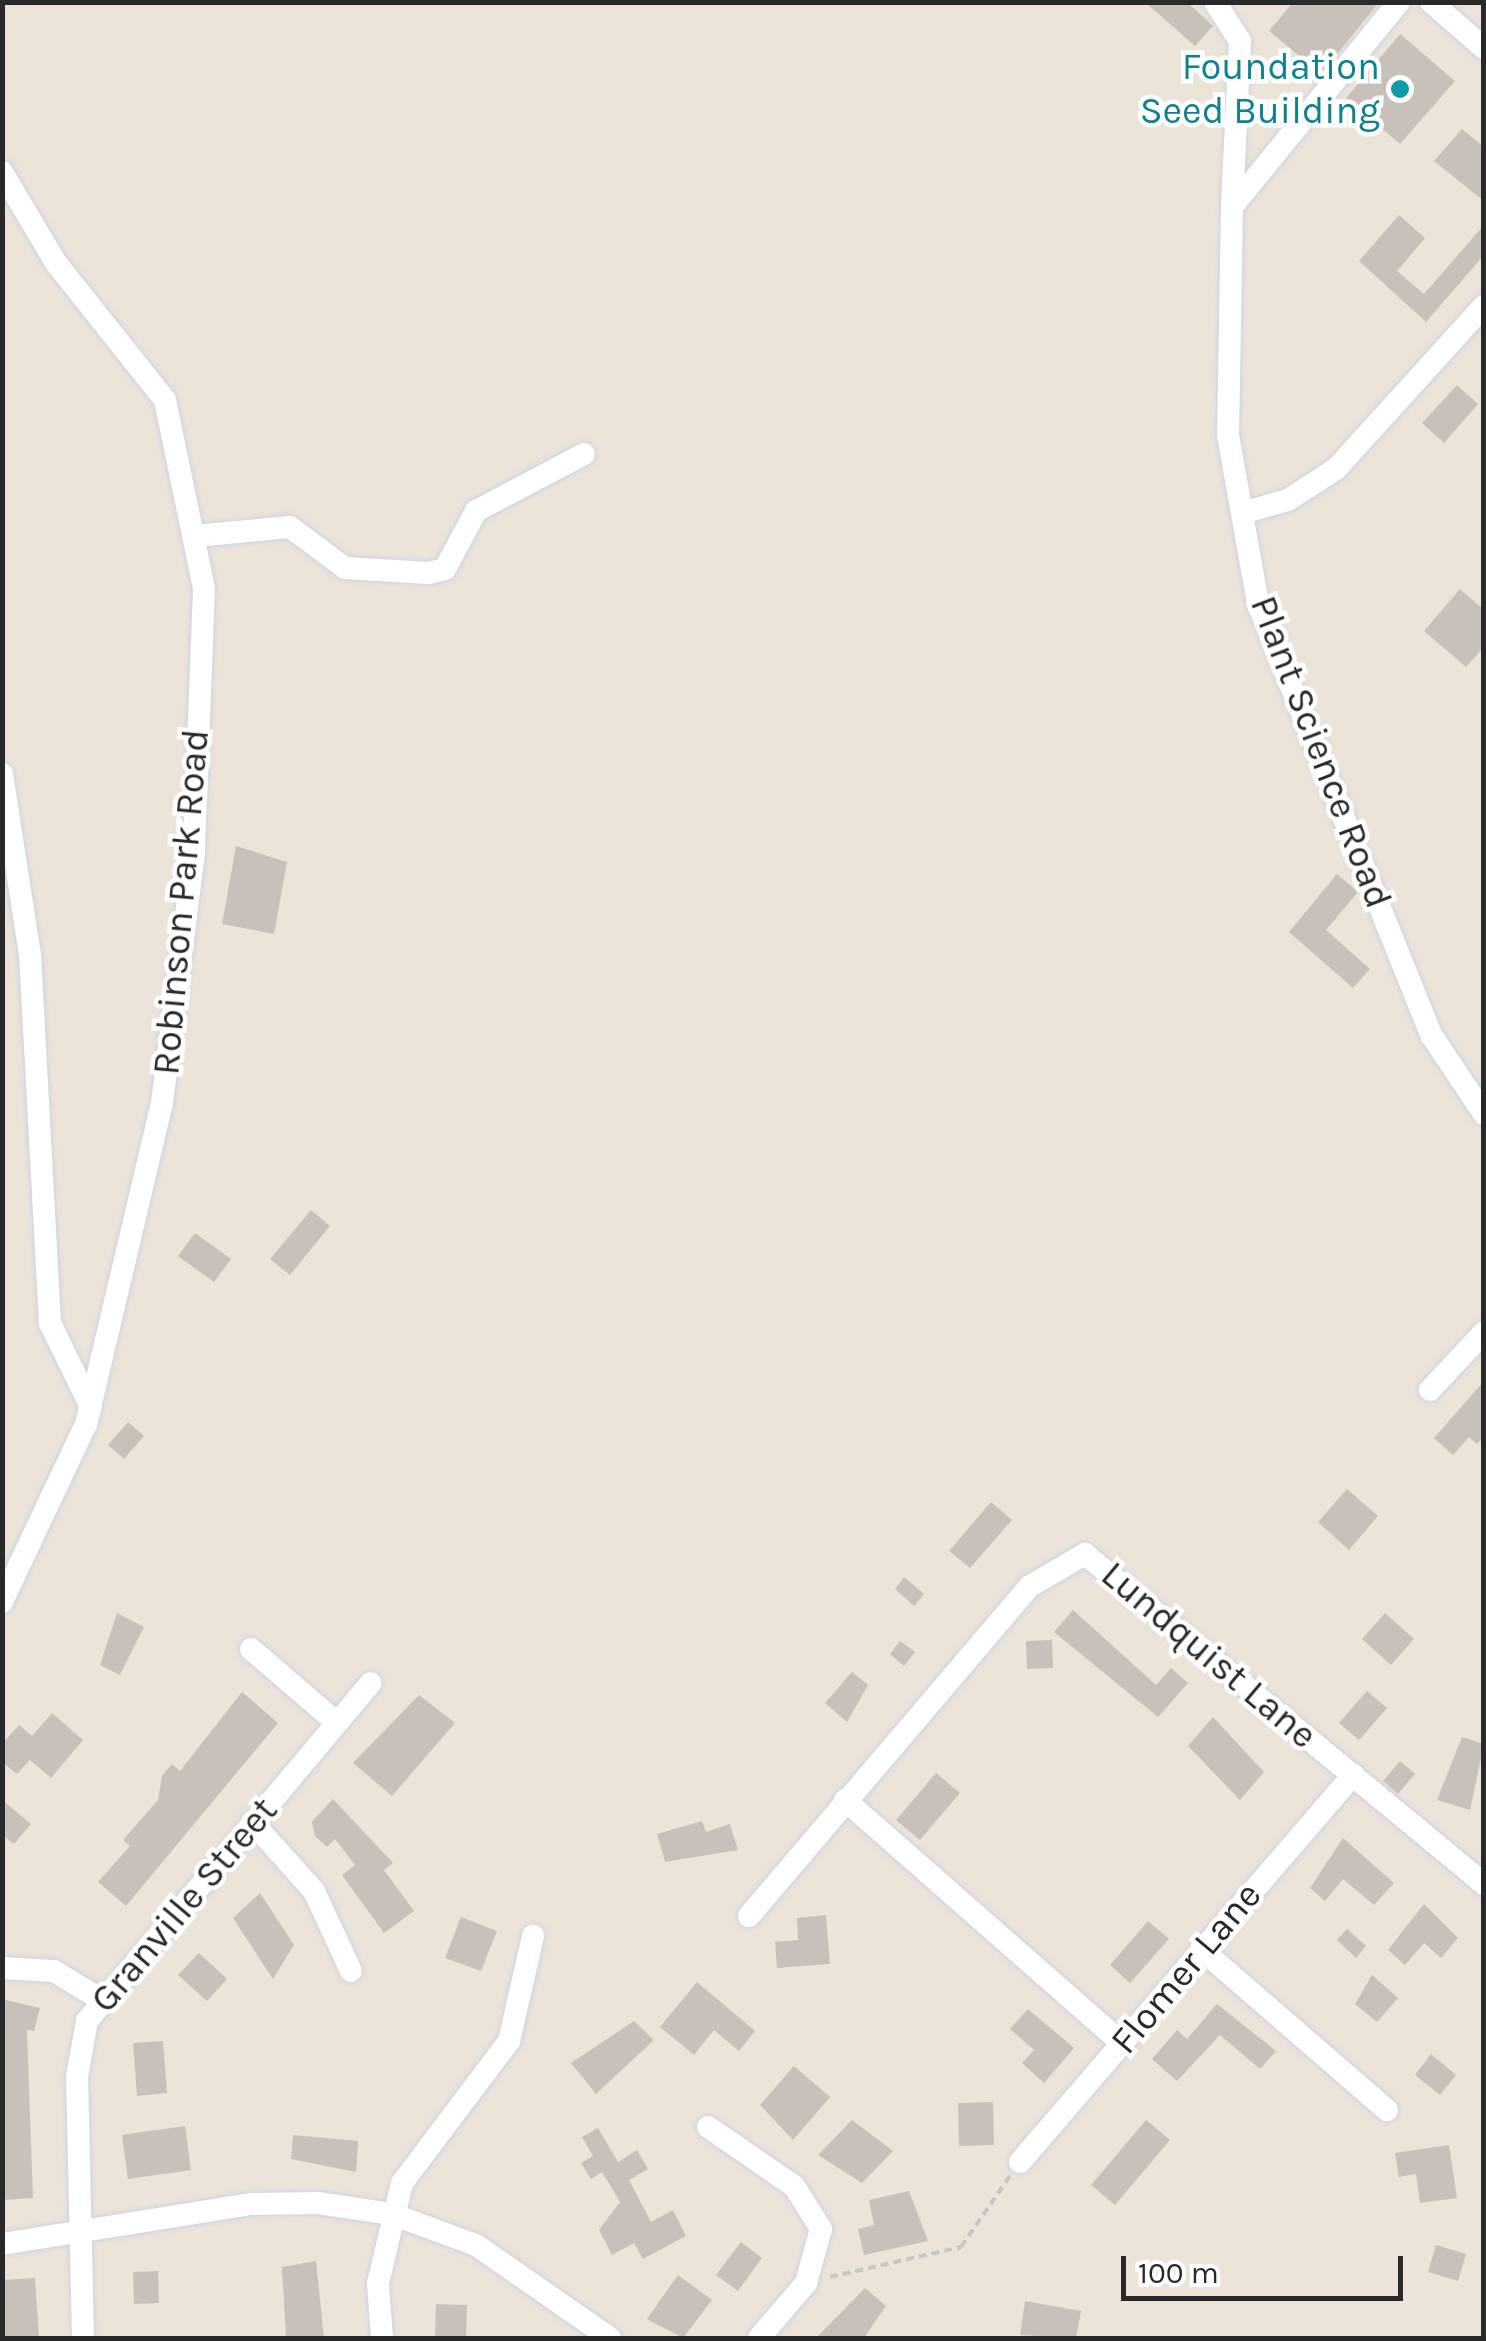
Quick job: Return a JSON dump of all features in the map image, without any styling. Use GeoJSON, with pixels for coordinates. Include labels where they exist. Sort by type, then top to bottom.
{"type":"FeatureCollection","features":[{"type":"Feature","properties":{"kind":"street","name":"Plant Science Road"},"geometry":{"type":"LineString","coordinates":[[1215,2],[1240,41],[1228,435],[1258,604],[1432,1036],[1484,1114]]}},
{"type":"Feature","properties":{"kind":"street"},"geometry":{"type":"LineString","coordinates":[[1232,207],[1400,2]]}},
{"type":"Feature","properties":{"kind":"street"},"geometry":{"type":"LineString","coordinates":[[1432,2],[1484,48]]}},
{"type":"Feature","properties":{"kind":"street","name":"Robinson Park Road"},"geometry":{"type":"LineString","coordinates":[[2,172],[56,263],[165,400],[204,589],[192,872],[162,1103],[91,1406],[2,1602]]}},
{"type":"Feature","properties":{"kind":"street"},"geometry":{"type":"LineString","coordinates":[[1242,513],[1288,500],[1336,469],[1484,306]]}},
{"type":"Feature","properties":{"kind":"street"},"geometry":{"type":"LineString","coordinates":[[196,536],[290,528],[344,568],[429,573],[445,569],[476,511],[584,454]]}},
{"type":"Feature","properties":{"kind":"street"},"geometry":{"type":"LineString","coordinates":[[2,774],[30,954],[50,1323],[91,1406]]}},
{"type":"Feature","properties":{"kind":"street"},"geometry":{"type":"LineString","coordinates":[[1430,1390],[1484,1332]]}},
{"type":"Feature","properties":{"kind":"street","name":"Lundquist Lane"},"geometry":{"type":"LineString","coordinates":[[749,1916],[1030,1586],[1085,1554],[1484,1884]]}},
{"type":"Feature","properties":{"kind":"street"},"geometry":{"type":"LineString","coordinates":[[251,1650],[337,1722]]}},
{"type":"Feature","properties":{"kind":"street","name":"Granville Street"},"geometry":{"type":"LineString","coordinates":[[83,2338],[78,2076],[100,1999],[371,1683]]}},
{"type":"Feature","properties":{"kind":"street","name":"Flomer Lane"},"geometry":{"type":"LineString","coordinates":[[1020,2162],[1353,1774]]}},
{"type":"Feature","properties":{"kind":"street"},"geometry":{"type":"LineString","coordinates":[[845,1800],[1122,2043]]}},
{"type":"Feature","properties":{"kind":"street"},"geometry":{"type":"LineString","coordinates":[[252,1822],[314,1891],[351,1972]]}},
{"type":"Feature","properties":{"kind":"street"},"geometry":{"type":"LineString","coordinates":[[382,2338],[378,2282],[392,2214],[416,2158],[509,2041],[533,1936]]}},
{"type":"Feature","properties":{"kind":"street"},"geometry":{"type":"LineString","coordinates":[[1202,1948],[1387,2110]]}},
{"type":"Feature","properties":{"kind":"street"},"geometry":{"type":"LineString","coordinates":[[2,1968],[54,1972],[100,1999]]}},
{"type":"Feature","properties":{"kind":"street"},"geometry":{"type":"LineString","coordinates":[[708,2127],[763,2160],[812,2207],[821,2229],[806,2283],[759,2338]]}},
{"type":"Feature","properties":{"kind":"street"},"geometry":{"type":"LineString","coordinates":[[2,2244],[252,2204],[392,2214],[529,2274],[610,2338]]}},
{"type":"Feature","properties":{"kind":"path"},"geometry":{"type":"LineString","coordinates":[[806,2283],[961,2247],[1020,2162]]}},
{"type":"Feature","properties":{"kind":"building"},"geometry":{"type":"Polygon","coordinates":[[[1145,2],[1187,2],[1213,26],[1195,46],[1145,2]]]}},
{"type":"Feature","properties":{"kind":"building"},"geometry":{"type":"Polygon","coordinates":[[[1293,2],[1373,2],[1376,6],[1321,74],[1269,31],[1293,2]]]}},
{"type":"Feature","properties":{"kind":"building","name":"Foundation Seed Building"},"geometry":{"type":"Polygon","coordinates":[[[1400,34],[1455,81],[1400,144],[1346,98],[1400,34]]]}},
{"type":"Feature","properties":{"kind":"building"},"geometry":{"type":"Polygon","coordinates":[[[1462,129],[1484,147],[1484,201],[1434,161],[1462,129]]]}},
{"type":"Feature","properties":{"kind":"building"},"geometry":{"type":"Polygon","coordinates":[[[1399,215],[1425,238],[1397,271],[1424,294],[1484,225],[1484,255],[1426,322],[1359,261],[1399,215]]]}},
{"type":"Feature","properties":{"kind":"building"},"geometry":{"type":"Polygon","coordinates":[[[1457,385],[1478,404],[1444,443],[1422,423],[1457,385]]]}},
{"type":"Feature","properties":{"kind":"building"},"geometry":{"type":"Polygon","coordinates":[[[1460,589],[1484,610],[1484,647],[1466,667],[1424,631],[1460,589]]]}},
{"type":"Feature","properties":{"kind":"building"},"geometry":{"type":"Polygon","coordinates":[[[236,846],[287,862],[274,934],[222,924],[236,846]]]}},
{"type":"Feature","properties":{"kind":"building"},"geometry":{"type":"Polygon","coordinates":[[[1337,874],[1358,892],[1326,930],[1370,969],[1353,988],[1289,932],[1337,874]]]}},
{"type":"Feature","properties":{"kind":"building"},"geometry":{"type":"Polygon","coordinates":[[[311,1210],[330,1226],[290,1275],[270,1259],[311,1210]]]}},
{"type":"Feature","properties":{"kind":"building"},"geometry":{"type":"Polygon","coordinates":[[[195,1233],[231,1259],[214,1282],[178,1256],[195,1233]]]}},
{"type":"Feature","properties":{"kind":"building"},"geometry":{"type":"Polygon","coordinates":[[[1484,1381],[1484,1437],[1477,1444],[1469,1437],[1453,1455],[1434,1438],[1484,1381]]]}},
{"type":"Feature","properties":{"kind":"building"},"geometry":{"type":"Polygon","coordinates":[[[128,1422],[144,1436],[124,1459],[108,1445],[128,1422]]]}},
{"type":"Feature","properties":{"kind":"building"},"geometry":{"type":"Polygon","coordinates":[[[1347,1489],[1378,1516],[1349,1550],[1318,1522],[1347,1489]]]}},
{"type":"Feature","properties":{"kind":"building"},"geometry":{"type":"Polygon","coordinates":[[[991,1502],[1012,1520],[970,1568],[949,1551],[991,1502]]]}},
{"type":"Feature","properties":{"kind":"building"},"geometry":{"type":"Polygon","coordinates":[[[904,1577],[924,1594],[914,1606],[895,1589],[904,1577]]]}},
{"type":"Feature","properties":{"kind":"building"},"geometry":{"type":"Polygon","coordinates":[[[1073,1610],[1156,1685],[1171,1668],[1188,1683],[1158,1717],[1054,1632],[1073,1610]]]}},
{"type":"Feature","properties":{"kind":"building"},"geometry":{"type":"Polygon","coordinates":[[[117,1613],[144,1627],[120,1675],[100,1665],[117,1613]]]}},
{"type":"Feature","properties":{"kind":"building"},"geometry":{"type":"Polygon","coordinates":[[[1385,1613],[1414,1639],[1391,1665],[1362,1639],[1385,1613]]]}},
{"type":"Feature","properties":{"kind":"building"},"geometry":{"type":"Polygon","coordinates":[[[1052,1640],[1053,1668],[1027,1669],[1026,1641],[1052,1640]]]}},
{"type":"Feature","properties":{"kind":"building"},"geometry":{"type":"Polygon","coordinates":[[[900,1641],[915,1652],[904,1666],[890,1654],[900,1641]]]}},
{"type":"Feature","properties":{"kind":"building"},"geometry":{"type":"Polygon","coordinates":[[[852,1672],[868,1685],[847,1722],[825,1703],[852,1672]]]}},
{"type":"Feature","properties":{"kind":"building"},"geometry":{"type":"Polygon","coordinates":[[[1367,1691],[1387,1708],[1359,1740],[1339,1723],[1367,1691]]]}},
{"type":"Feature","properties":{"kind":"building"},"geometry":{"type":"Polygon","coordinates":[[[242,1692],[278,1723],[126,1906],[98,1882],[130,1846],[123,1840],[158,1800],[162,1776],[172,1764],[180,1771],[242,1692]]]}},
{"type":"Feature","properties":{"kind":"building"},"geometry":{"type":"Polygon","coordinates":[[[419,1695],[455,1723],[392,1796],[353,1763],[419,1695]]]}},
{"type":"Feature","properties":{"kind":"building"},"geometry":{"type":"Polygon","coordinates":[[[52,1713],[83,1740],[51,1778],[30,1760],[17,1774],[2,1762],[2,1744],[19,1725],[32,1736],[52,1713]]]}},
{"type":"Feature","properties":{"kind":"building"},"geometry":{"type":"Polygon","coordinates":[[[1213,1717],[1264,1772],[1240,1800],[1188,1746],[1213,1717]]]}},
{"type":"Feature","properties":{"kind":"building"},"geometry":{"type":"Polygon","coordinates":[[[1462,1737],[1484,1744],[1470,1810],[1437,1800],[1462,1737]]]}},
{"type":"Feature","properties":{"kind":"building"},"geometry":{"type":"Polygon","coordinates":[[[1400,1761],[1415,1774],[1398,1794],[1383,1781],[1400,1761]]]}},
{"type":"Feature","properties":{"kind":"building"},"geometry":{"type":"Polygon","coordinates":[[[936,1773],[960,1793],[920,1840],[896,1820],[936,1773]]]}},
{"type":"Feature","properties":{"kind":"building"},"geometry":{"type":"Polygon","coordinates":[[[333,1799],[393,1863],[384,1870],[414,1911],[384,1933],[342,1875],[355,1865],[335,1839],[327,1847],[315,1836],[312,1822],[333,1799]]]}},
{"type":"Feature","properties":{"kind":"building"},"geometry":{"type":"Polygon","coordinates":[[[2,1800],[31,1824],[14,1844],[2,1835],[2,1800]]]}},
{"type":"Feature","properties":{"kind":"building"},"geometry":{"type":"Polygon","coordinates":[[[702,1821],[706,1832],[730,1824],[738,1850],[665,1862],[657,1834],[702,1821]]]}},
{"type":"Feature","properties":{"kind":"building"},"geometry":{"type":"Polygon","coordinates":[[[1343,1838],[1394,1883],[1374,1905],[1343,1879],[1325,1901],[1310,1888],[1343,1838]]]}},
{"type":"Feature","properties":{"kind":"building"},"geometry":{"type":"Polygon","coordinates":[[[260,1893],[294,1945],[273,1979],[233,1918],[260,1893]]]}},
{"type":"Feature","properties":{"kind":"building"},"geometry":{"type":"Polygon","coordinates":[[[1424,1904],[1458,1938],[1441,1958],[1424,1943],[1405,1965],[1388,1950],[1424,1904]]]}},
{"type":"Feature","properties":{"kind":"building"},"geometry":{"type":"Polygon","coordinates":[[[826,1915],[830,1964],[777,1968],[775,1942],[798,1940],[797,1918],[826,1915]]]}},
{"type":"Feature","properties":{"kind":"building"},"geometry":{"type":"Polygon","coordinates":[[[461,1917],[497,1931],[481,1971],[445,1958],[461,1917]]]}},
{"type":"Feature","properties":{"kind":"building"},"geometry":{"type":"Polygon","coordinates":[[[1148,1921],[1169,1939],[1130,1983],[1110,1965],[1148,1921]]]}},
{"type":"Feature","properties":{"kind":"building"},"geometry":{"type":"Polygon","coordinates":[[[1347,1929],[1366,1946],[1356,1958],[1337,1940],[1347,1929]]]}},
{"type":"Feature","properties":{"kind":"building"},"geometry":{"type":"Polygon","coordinates":[[[199,1953],[227,1979],[207,2001],[178,1975],[199,1953]]]}},
{"type":"Feature","properties":{"kind":"building"},"geometry":{"type":"Polygon","coordinates":[[[1372,1975],[1398,1998],[1377,2022],[1355,2004],[1372,1975]]]}},
{"type":"Feature","properties":{"kind":"building"},"geometry":{"type":"Polygon","coordinates":[[[697,1982],[755,2031],[739,2051],[714,2030],[694,2055],[660,2027],[697,1982]]]}},
{"type":"Feature","properties":{"kind":"building"},"geometry":{"type":"Polygon","coordinates":[[[2,1999],[40,2008],[34,2031],[27,2030],[33,2198],[2,2200],[2,1999]]]}},
{"type":"Feature","properties":{"kind":"building"},"geometry":{"type":"Polygon","coordinates":[[[1217,2004],[1276,2051],[1260,2069],[1220,2035],[1177,2081],[1152,2059],[1177,2030],[1187,2039],[1217,2004]]]}},
{"type":"Feature","properties":{"kind":"building"},"geometry":{"type":"Polygon","coordinates":[[[1028,2009],[1074,2048],[1044,2083],[1022,2063],[1034,2050],[1010,2029],[1028,2009]]]}},
{"type":"Feature","properties":{"kind":"building"},"geometry":{"type":"Polygon","coordinates":[[[634,2021],[654,2040],[596,2094],[571,2063],[634,2021]]]}},
{"type":"Feature","properties":{"kind":"building"},"geometry":{"type":"Polygon","coordinates":[[[163,2041],[167,2093],[137,2096],[133,2043],[163,2041]]]}},
{"type":"Feature","properties":{"kind":"building"},"geometry":{"type":"Polygon","coordinates":[[[1431,2054],[1456,2075],[1440,2095],[1415,2075],[1431,2054]]]}},
{"type":"Feature","properties":{"kind":"building"},"geometry":{"type":"Polygon","coordinates":[[[794,2066],[830,2097],[793,2140],[760,2105],[794,2066]]]}},
{"type":"Feature","properties":{"kind":"building"},"geometry":{"type":"Polygon","coordinates":[[[993,2102],[994,2145],[959,2146],[958,2103],[993,2102]]]}},
{"type":"Feature","properties":{"kind":"building"},"geometry":{"type":"Polygon","coordinates":[[[852,2120],[893,2151],[862,2183],[818,2155],[852,2120]]]}},
{"type":"Feature","properties":{"kind":"building"},"geometry":{"type":"Polygon","coordinates":[[[1146,2120],[1170,2140],[1115,2205],[1091,2185],[1146,2120]]]}},
{"type":"Feature","properties":{"kind":"building"},"geometry":{"type":"Polygon","coordinates":[[[185,2126],[191,2170],[128,2179],[122,2135],[185,2126]]]}},
{"type":"Feature","properties":{"kind":"building"},"geometry":{"type":"Polygon","coordinates":[[[598,2128],[618,2162],[637,2150],[648,2169],[629,2180],[651,2222],[673,2210],[686,2236],[643,2259],[634,2243],[612,2255],[599,2230],[620,2202],[602,2172],[591,2179],[581,2163],[593,2156],[582,2137],[598,2128]]]}},
{"type":"Feature","properties":{"kind":"building"},"geometry":{"type":"Polygon","coordinates":[[[293,2135],[358,2141],[356,2172],[291,2159],[293,2135]]]}},
{"type":"Feature","properties":{"kind":"building"},"geometry":{"type":"Polygon","coordinates":[[[1449,2145],[1457,2198],[1420,2203],[1416,2174],[1399,2177],[1395,2153],[1449,2145]]]}},
{"type":"Feature","properties":{"kind":"building"},"geometry":{"type":"Polygon","coordinates":[[[909,2191],[928,2241],[864,2255],[858,2229],[874,2225],[869,2200],[909,2191]]]}},
{"type":"Feature","properties":{"kind":"building"},"geometry":{"type":"Polygon","coordinates":[[[741,2242],[762,2258],[738,2291],[716,2275],[741,2242]]]}},
{"type":"Feature","properties":{"kind":"building"},"geometry":{"type":"Polygon","coordinates":[[[1436,2245],[1466,2254],[1458,2281],[1428,2272],[1436,2245]]]}},
{"type":"Feature","properties":{"kind":"building"},"geometry":{"type":"Polygon","coordinates":[[[316,2261],[324,2338],[286,2338],[282,2267],[316,2261]]]}},
{"type":"Feature","properties":{"kind":"building"},"geometry":{"type":"Polygon","coordinates":[[[158,2271],[159,2303],[134,2304],[133,2272],[158,2271]]]}},
{"type":"Feature","properties":{"kind":"building"},"geometry":{"type":"Polygon","coordinates":[[[678,2275],[712,2300],[683,2338],[647,2319],[678,2275]]]}},
{"type":"Feature","properties":{"kind":"building"},"geometry":{"type":"Polygon","coordinates":[[[35,2278],[39,2338],[2,2338],[2,2280],[35,2278]]]}},
{"type":"Feature","properties":{"kind":"building"},"geometry":{"type":"Polygon","coordinates":[[[865,2288],[886,2306],[864,2338],[816,2338],[865,2288]]]}},
{"type":"Feature","properties":{"kind":"building"},"geometry":{"type":"Polygon","coordinates":[[[1025,2301],[1081,2311],[1076,2338],[1020,2335],[1025,2301]]]}},
{"type":"Feature","properties":{"kind":"building"},"geometry":{"type":"Polygon","coordinates":[[[436,2304],[467,2305],[466,2338],[435,2338],[436,2304]]]}},
{"type":"Feature","properties":{"kind":"place","name":"Foundation Seed Building"},"geometry":{"type":"Point","coordinates":[1400,89]}}]}
